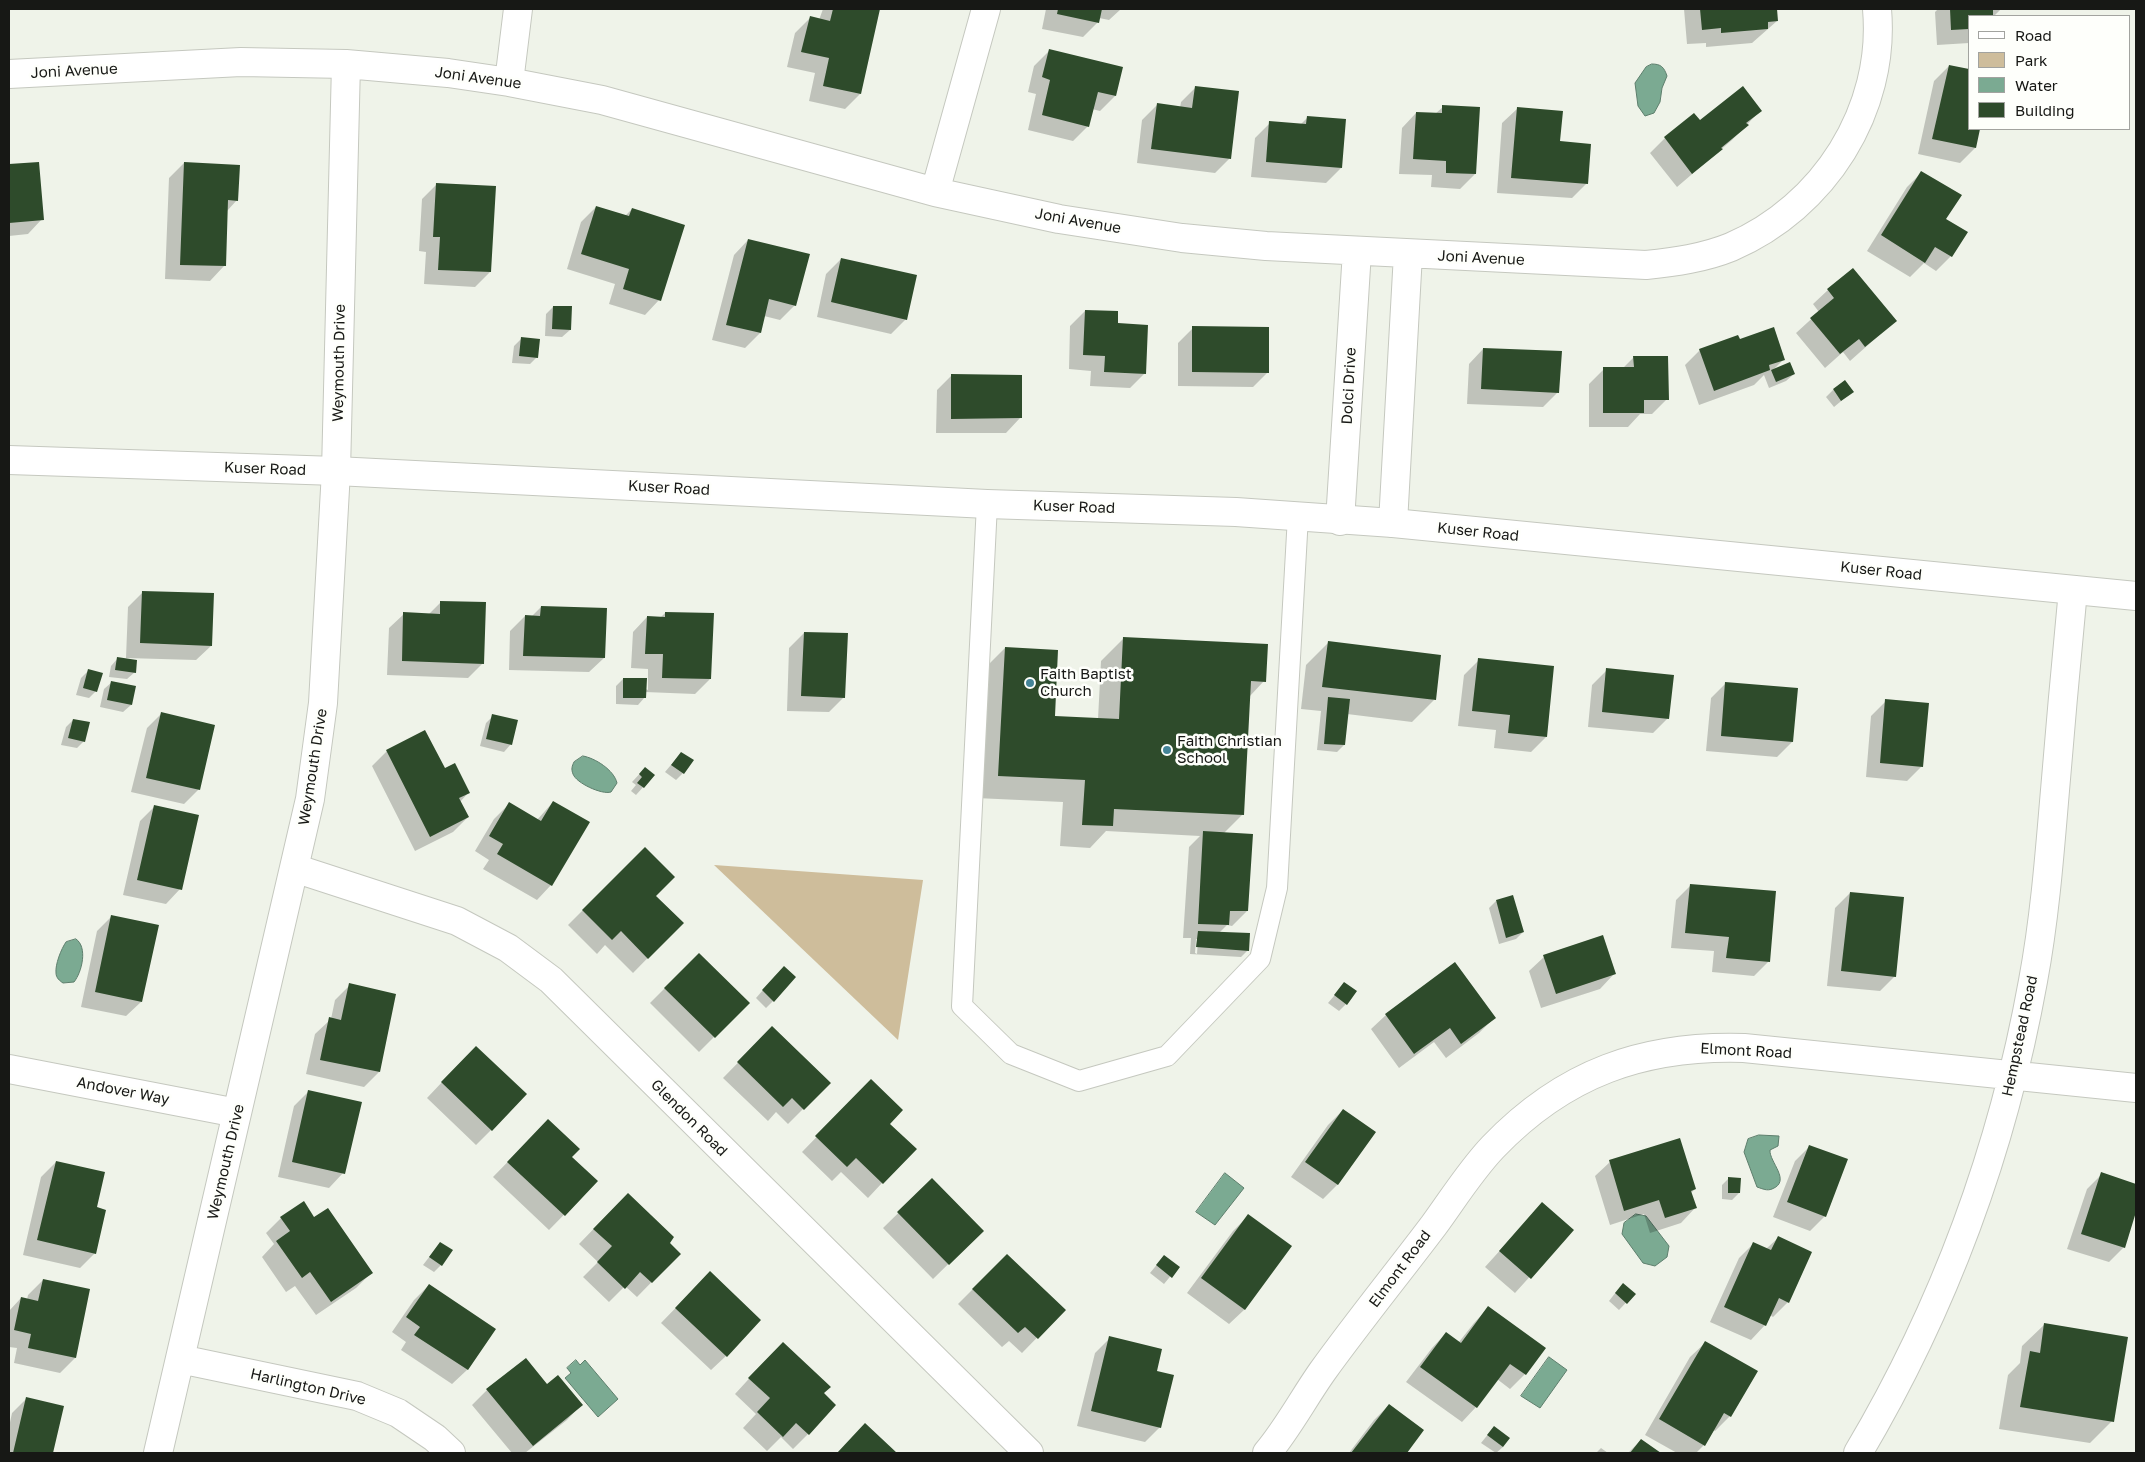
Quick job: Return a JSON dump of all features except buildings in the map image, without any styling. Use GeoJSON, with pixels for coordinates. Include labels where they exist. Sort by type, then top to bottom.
{"type":"FeatureCollection","features":[{"type":"Feature","properties":{"kind":"street"},"geometry":{"type":"LineString","coordinates":[[509,82],[518,9]]}},
{"type":"Feature","properties":{"kind":"street"},"geometry":{"type":"LineString","coordinates":[[934,192],[986,9]]}},
{"type":"Feature","properties":{"kind":"street","name":"Joni Avenue"},"geometry":{"type":"LineString","coordinates":[[9,74],[241,62],[346,64],[448,73],[509,82],[602,100],[934,192],[1059,220],[1182,238],[1266,246],[1646,265],[1692,260],[1731,247],[1772,225],[1808,196],[1837,161],[1859,120],[1874,72],[1879,27],[1877,9]]}},
{"type":"Feature","properties":{"kind":"street","name":"Weymouth Drive"},"geometry":{"type":"LineString","coordinates":[[158,1453],[310,799],[323,703],[336,471],[346,64]]}},
{"type":"Feature","properties":{"kind":"street","name":"Dolci Drive"},"geometry":{"type":"LineString","coordinates":[[1340,520],[1357,251]]}},
{"type":"Feature","properties":{"kind":"street"},"geometry":{"type":"LineString","coordinates":[[1393,523],[1408,254]]}},
{"type":"Feature","properties":{"kind":"street","name":"Kuser Road"},"geometry":{"type":"LineString","coordinates":[[9,460],[336,471],[987,504],[1236,512],[1393,523],[2136,596]]}},
{"type":"Feature","properties":{"kind":"street","name":"Hempstead Road"},"geometry":{"type":"LineString","coordinates":[[1858,1453],[1881,1414],[1928,1319],[1966,1228],[2013,1076],[2033,981],[2047,883],[2073,590]]}},
{"type":"Feature","properties":{"kind":"street","name":"Glendon Road"},"geometry":{"type":"LineString","coordinates":[[294,868],[456,921],[508,948],[550,980],[1029,1453]]}},
{"type":"Feature","properties":{"kind":"street","name":"Elmont Road"},"geometry":{"type":"LineString","coordinates":[[1267,1453],[1322,1372],[1492,1148],[1527,1115],[1541,1105],[1561,1091],[1604,1069],[1659,1052],[1712,1047],[1744,1048],[2136,1088]]}},
{"type":"Feature","properties":{"kind":"street","name":"Andover Way"},"geometry":{"type":"LineString","coordinates":[[9,1069],[237,1113]]}},
{"type":"Feature","properties":{"kind":"street","name":"Harlington Drive"},"geometry":{"type":"LineString","coordinates":[[180,1359],[357,1396],[398,1413],[435,1438],[451,1453]]}},
{"type":"Feature","properties":{"kind":"lane"},"geometry":{"type":"LineString","coordinates":[[987,504],[962,1006],[1011,1054],[1079,1081],[1167,1056],[1260,959],[1277,888],[1298,516]]}},
{"type":"Feature","properties":{"kind":"green space"},"geometry":{"type":"Polygon","coordinates":[[[714,865],[923,880],[898,1040],[714,865]]]}},
{"type":"Feature","properties":{"kind":"water"},"geometry":{"type":"Polygon","coordinates":[[[1652,64],[1662,67],[1667,76],[1662,88],[1660,102],[1654,113],[1645,116],[1638,106],[1635,83],[1646,67],[1652,64]]]}},
{"type":"Feature","properties":{"kind":"water"},"geometry":{"type":"Polygon","coordinates":[[[583,756],[598,762],[612,774],[617,783],[611,792],[596,790],[575,777],[572,771],[574,762],[583,756]]]}},
{"type":"Feature","properties":{"kind":"water"},"geometry":{"type":"Polygon","coordinates":[[[76,939],[80,943],[83,953],[81,966],[74,982],[63,983],[56,975],[57,962],[66,942],[76,939]]]}},
{"type":"Feature","properties":{"kind":"water"},"geometry":{"type":"Polygon","coordinates":[[[1759,1135],[1779,1136],[1778,1146],[1770,1150],[1780,1176],[1780,1181],[1778,1186],[1770,1190],[1757,1187],[1744,1152],[1748,1139],[1759,1135]]]}},
{"type":"Feature","properties":{"kind":"water"},"geometry":{"type":"Polygon","coordinates":[[[1225,1173],[1244,1188],[1215,1225],[1196,1212],[1225,1173]]]}},
{"type":"Feature","properties":{"kind":"water"},"geometry":{"type":"Polygon","coordinates":[[[1636,1214],[1646,1216],[1669,1246],[1667,1257],[1655,1266],[1643,1263],[1622,1234],[1624,1223],[1636,1214]]]}},
{"type":"Feature","properties":{"kind":"water"},"geometry":{"type":"Polygon","coordinates":[[[1549,1357],[1567,1370],[1540,1408],[1521,1396],[1549,1357]]]}},
{"type":"Feature","properties":{"kind":"water"},"geometry":{"type":"Polygon","coordinates":[[[576,1360],[580,1365],[585,1360],[618,1399],[598,1417],[565,1378],[571,1373],[567,1368],[576,1360]]]}},
{"type":"Feature","properties":{"kind":"place","name":"Faith Baptist Church"},"geometry":{"type":"Point","coordinates":[1030,683]}},
{"type":"Feature","properties":{"kind":"place","name":"Faith Christian School"},"geometry":{"type":"Point","coordinates":[1167,750]}}]}
